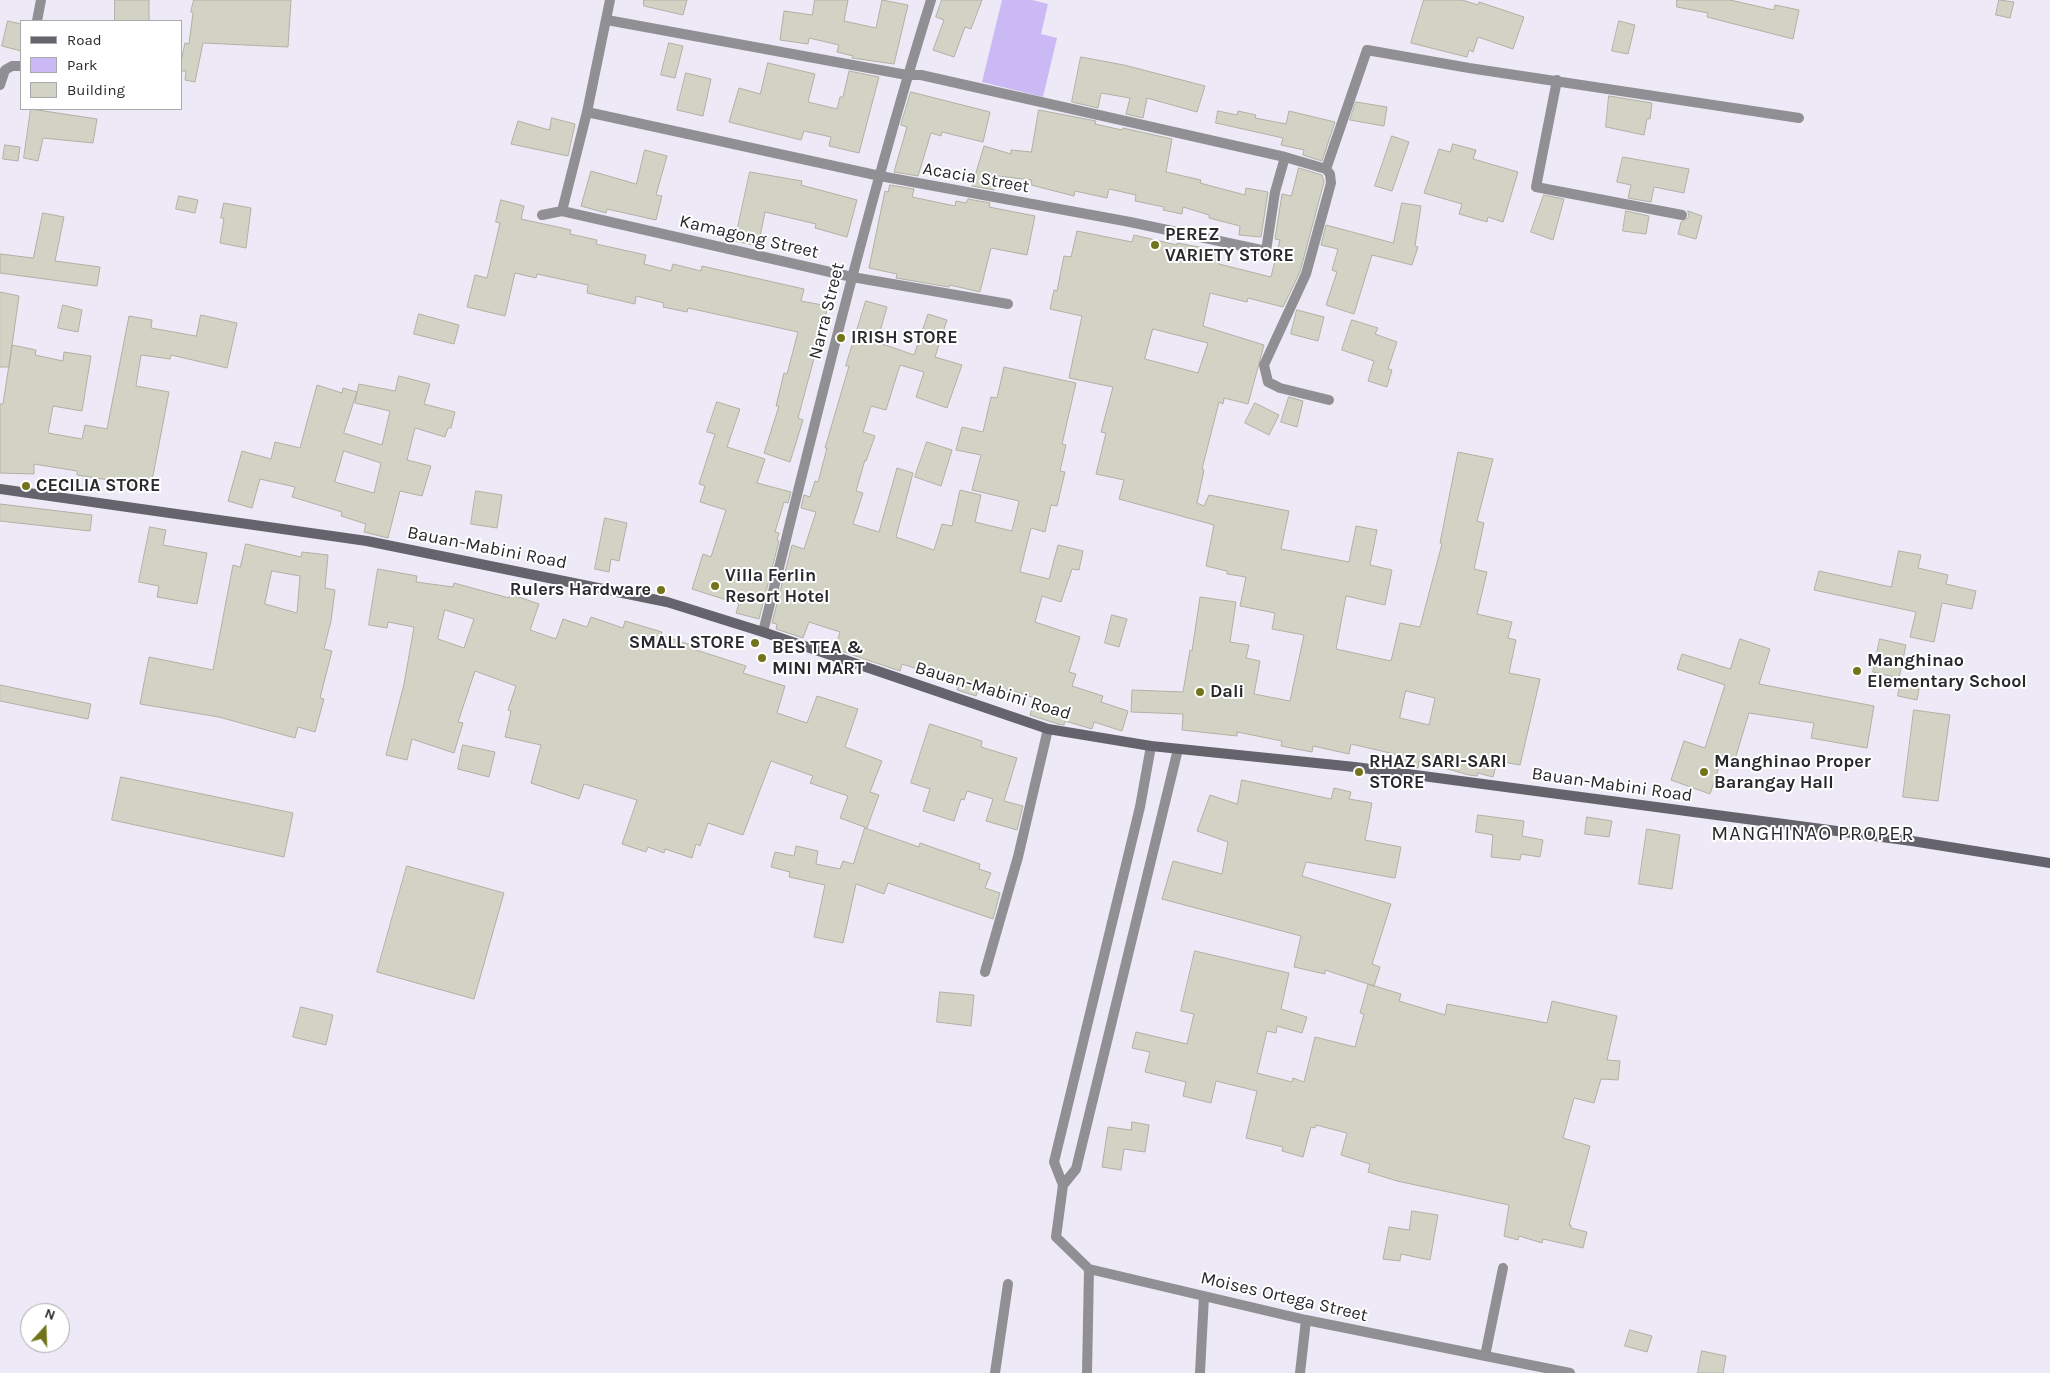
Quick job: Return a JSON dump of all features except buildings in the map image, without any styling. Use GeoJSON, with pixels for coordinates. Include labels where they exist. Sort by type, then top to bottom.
{"type":"FeatureCollection","features":[{"type":"Feature","properties":{"kind":"main road","name":"Bauan-Mabini Road"},"geometry":{"type":"LineString","coordinates":[[0,489],[366,541],[667,602],[762,632],[1048,729],[1151,746],[1364,768],[1902,840],[2050,863]]}},
{"type":"Feature","properties":{"kind":"street"},"geometry":{"type":"LineString","coordinates":[[37,20],[41,0]]}},
{"type":"Feature","properties":{"kind":"street"},"geometry":{"type":"LineString","coordinates":[[562,211],[587,112],[610,0]]}},
{"type":"Feature","properties":{"kind":"street","name":"Narra Street"},"geometry":{"type":"LineString","coordinates":[[762,632],[852,278],[907,76],[931,0]]}},
{"type":"Feature","properties":{"kind":"street"},"geometry":{"type":"LineString","coordinates":[[607,20],[907,76],[921,75],[1285,157],[1326,169],[1330,174],[1331,183],[1306,274],[1264,365],[1268,382],[1280,388],[1329,400]]}},
{"type":"Feature","properties":{"kind":"street"},"geometry":{"type":"LineString","coordinates":[[1326,169],[1367,50],[1469,68],[1799,118]]}},
{"type":"Feature","properties":{"kind":"street"},"geometry":{"type":"LineString","coordinates":[[0,85],[5,70],[12,66],[20,66]]}},
{"type":"Feature","properties":{"kind":"street"},"geometry":{"type":"LineString","coordinates":[[1557,80],[1536,187],[1682,215]]}},
{"type":"Feature","properties":{"kind":"street","name":"Acacia Street"},"geometry":{"type":"LineString","coordinates":[[587,112],[880,176],[1130,222],[1266,251],[1275,192],[1285,157]]}},
{"type":"Feature","properties":{"kind":"street","name":"Kamagong Street"},"geometry":{"type":"LineString","coordinates":[[542,215],[562,211],[852,278],[1008,304]]}},
{"type":"Feature","properties":{"kind":"street"},"geometry":{"type":"LineString","coordinates":[[985,972],[1018,858],[1048,729]]}},
{"type":"Feature","properties":{"kind":"street"},"geometry":{"type":"LineString","coordinates":[[1087,1373],[1089,1269],[1056,1237],[1063,1185],[1054,1162],[1140,807],[1151,746]]}},
{"type":"Feature","properties":{"kind":"street"},"geometry":{"type":"LineString","coordinates":[[1063,1185],[1076,1170],[1178,749]]}},
{"type":"Feature","properties":{"kind":"street"},"geometry":{"type":"LineString","coordinates":[[1485,1356],[1502,1268]]}},
{"type":"Feature","properties":{"kind":"street","name":"Moises Ortega Street"},"geometry":{"type":"LineString","coordinates":[[1089,1269],[1306,1320],[1570,1373]]}},
{"type":"Feature","properties":{"kind":"street"},"geometry":{"type":"LineString","coordinates":[[995,1373],[1008,1284]]}},
{"type":"Feature","properties":{"kind":"street"},"geometry":{"type":"LineString","coordinates":[[1200,1373],[1204,1296]]}},
{"type":"Feature","properties":{"kind":"street"},"geometry":{"type":"LineString","coordinates":[[1300,1373],[1306,1320]]}},
{"type":"Feature","properties":{"kind":"green space"},"geometry":{"type":"Polygon","coordinates":[[[1002,0],[1032,0],[1048,4],[1041,34],[1057,38],[1043,97],[982,82],[1002,0]]]}},
{"type":"Feature","properties":{"kind":"place","name":"PEREZ VARIETY STORE"},"geometry":{"type":"Point","coordinates":[1155,245]}},
{"type":"Feature","properties":{"kind":"place","name":"IRISH STORE"},"geometry":{"type":"Point","coordinates":[841,338]}},
{"type":"Feature","properties":{"kind":"place","name":"CECILIA STORE"},"geometry":{"type":"Point","coordinates":[26,486]}},
{"type":"Feature","properties":{"kind":"place","name":"Villa Ferlin Resort Hotel"},"geometry":{"type":"Point","coordinates":[715,586]}},
{"type":"Feature","properties":{"kind":"place","name":"Rulers Hardware"},"geometry":{"type":"Point","coordinates":[661,590]}},
{"type":"Feature","properties":{"kind":"place","name":"SMALL STORE"},"geometry":{"type":"Point","coordinates":[755,643]}},
{"type":"Feature","properties":{"kind":"place","name":"BES TEA & MINI MART"},"geometry":{"type":"Point","coordinates":[762,658]}},
{"type":"Feature","properties":{"kind":"place","name":"Manghinao Elementary School"},"geometry":{"type":"Point","coordinates":[1857,671]}},
{"type":"Feature","properties":{"kind":"place","name":"Dali"},"geometry":{"type":"Point","coordinates":[1200,692]}},
{"type":"Feature","properties":{"kind":"place","name":"RHAZ SARI-SARI STORE"},"geometry":{"type":"Point","coordinates":[1359,772]}},
{"type":"Feature","properties":{"kind":"place","name":"Manghinao Proper Barangay Hall"},"geometry":{"type":"Point","coordinates":[1704,772]}},
{"type":"Feature","properties":{"kind":"district","name":"MANGHINAO PROPER"},"geometry":{"type":"Point","coordinates":[1813,834]}}]}
